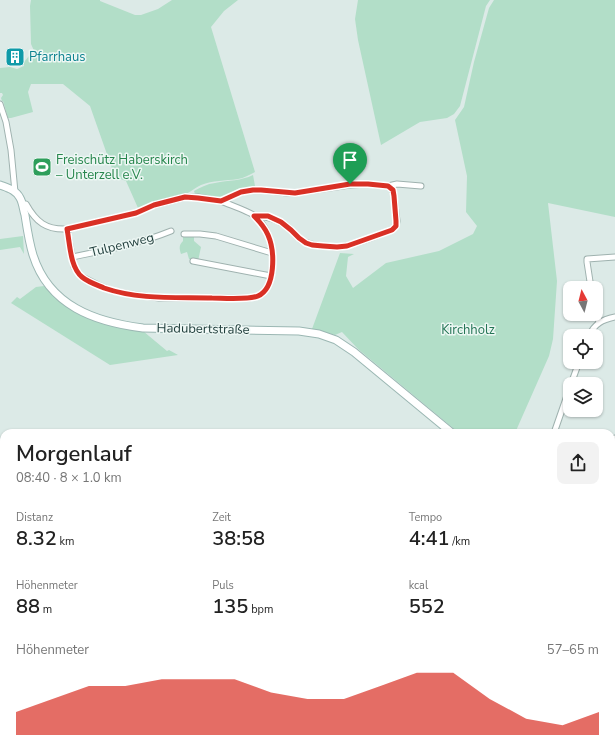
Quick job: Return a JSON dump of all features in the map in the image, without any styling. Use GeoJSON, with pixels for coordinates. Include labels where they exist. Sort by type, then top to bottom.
{"type":"FeatureCollection","features":[{"type":"Feature","properties":{"kind":"street"},"geometry":{"type":"LineString","coordinates":[[0,104],[6,122],[11,150],[15,192]]}},
{"type":"Feature","properties":{"kind":"street"},"geometry":{"type":"LineString","coordinates":[[221,201],[241,192],[253,190],[295,193],[350,184],[374,184],[388,186],[397,184],[421,186]]}},
{"type":"Feature","properties":{"kind":"street"},"geometry":{"type":"LineString","coordinates":[[0,185],[15,192]]}},
{"type":"Feature","properties":{"kind":"street"},"geometry":{"type":"LineString","coordinates":[[254,216],[268,216],[281,222],[306,243],[318,246],[342,247],[392,230],[396,226],[393,190],[388,186]]}},
{"type":"Feature","properties":{"kind":"street","name":"Hadubertstraße"},"geometry":{"type":"LineString","coordinates":[[15,192],[20,198],[22,204],[32,250],[44,280],[67,304],[108,322],[126,326],[143,328],[299,331],[311,332],[329,337],[354,352],[447,429]]}},
{"type":"Feature","properties":{"kind":"street"},"geometry":{"type":"LineString","coordinates":[[22,204],[26,204],[37,220],[56,230],[67,229],[136,213],[154,205],[181,198],[194,197],[221,201],[254,216],[264,227],[269,236],[272,253],[271,276],[269,284],[263,293],[258,296],[236,298],[160,298],[113,291],[92,283],[82,277],[74,267],[67,229]]}},
{"type":"Feature","properties":{"kind":"street","name":"Tulpenweg"},"geometry":{"type":"LineString","coordinates":[[72,257],[152,239],[171,231]]}},
{"type":"Feature","properties":{"kind":"street"},"geometry":{"type":"LineString","coordinates":[[184,234],[216,236],[272,253]]}},
{"type":"Feature","properties":{"kind":"street"},"geometry":{"type":"LineString","coordinates":[[590,281],[587,259],[615,256]]}},
{"type":"Feature","properties":{"kind":"street"},"geometry":{"type":"LineString","coordinates":[[193,261],[271,276]]}},
{"type":"Feature","properties":{"kind":"street"},"geometry":{"type":"LineString","coordinates":[[593,329],[599,322],[615,317]]}},
{"type":"Feature","properties":{"kind":"street"},"geometry":{"type":"LineString","coordinates":[[555,429],[563,407]]}},
{"type":"Feature","properties":{"kind":"green space"},"geometry":{"type":"Polygon","coordinates":[[[31,0],[100,0],[135,15],[141,15],[158,9],[172,0],[238,0],[224,11],[211,27],[255,172],[240,179],[206,183],[185,194],[138,208],[126,181],[115,177],[90,106],[63,84],[31,84],[28,92],[33,112],[8,118],[1,98],[3,95],[0,93],[0,68],[10,67],[17,69],[24,66],[24,62],[29,56],[35,53],[31,44],[31,0]]]}},
{"type":"Feature","properties":{"kind":"green space"},"geometry":{"type":"Polygon","coordinates":[[[358,0],[490,0],[486,6],[460,106],[454,114],[447,118],[420,122],[381,145],[358,40],[355,19],[358,0]]]}},
{"type":"Feature","properties":{"kind":"green space","name":"Kirchholz"},"geometry":{"type":"Polygon","coordinates":[[[494,0],[615,0],[615,217],[548,203],[557,281],[553,339],[549,356],[517,429],[454,429],[358,349],[342,332],[335,335],[312,329],[340,253],[354,254],[348,257],[346,276],[353,288],[386,263],[439,251],[473,234],[477,226],[466,212],[467,176],[455,120],[464,107],[474,62],[489,8],[494,0]]]}},
{"type":"Feature","properties":{"kind":"green space"},"geometry":{"type":"Polygon","coordinates":[[[253,175],[255,186],[240,189],[222,198],[195,194],[194,191],[209,184],[253,175]]]}},
{"type":"Feature","properties":{"kind":"green space"},"geometry":{"type":"Polygon","coordinates":[[[194,235],[194,241],[201,247],[198,261],[189,259],[187,252],[181,254],[180,250],[183,236],[194,235]]]}},
{"type":"Feature","properties":{"kind":"green space"},"geometry":{"type":"Polygon","coordinates":[[[23,236],[24,254],[20,247],[0,250],[0,239],[23,236]]]}},
{"type":"Feature","properties":{"kind":"green space"},"geometry":{"type":"Polygon","coordinates":[[[44,286],[67,305],[143,331],[167,351],[169,350],[178,355],[110,365],[11,303],[17,297],[20,299],[36,287],[44,286]]]}},
{"type":"Feature","properties":{"kind":"place","name":"Pfarrhaus"},"geometry":{"type":"Point","coordinates":[15,57]}},
{"type":"Feature","properties":{"kind":"place","name":"Freischütz Haberskirch – Unterzell e.V."},"geometry":{"type":"Point","coordinates":[42,167]}},
{"type":"Feature","properties":{"kind":"route"},"geometry":{"type":"LineString","coordinates":[[350,184],[388,186],[393,190],[396,226],[392,230],[356,243],[337,247],[312,245],[306,243],[281,222],[268,216],[254,216],[264,227],[269,236],[272,253],[272,272],[269,284],[263,293],[258,296],[249,298],[160,298],[130,294],[113,291],[87,280],[82,277],[74,267],[67,229],[136,213],[154,205],[185,197],[221,201],[241,192],[253,190],[295,193],[350,184]]}}]}
